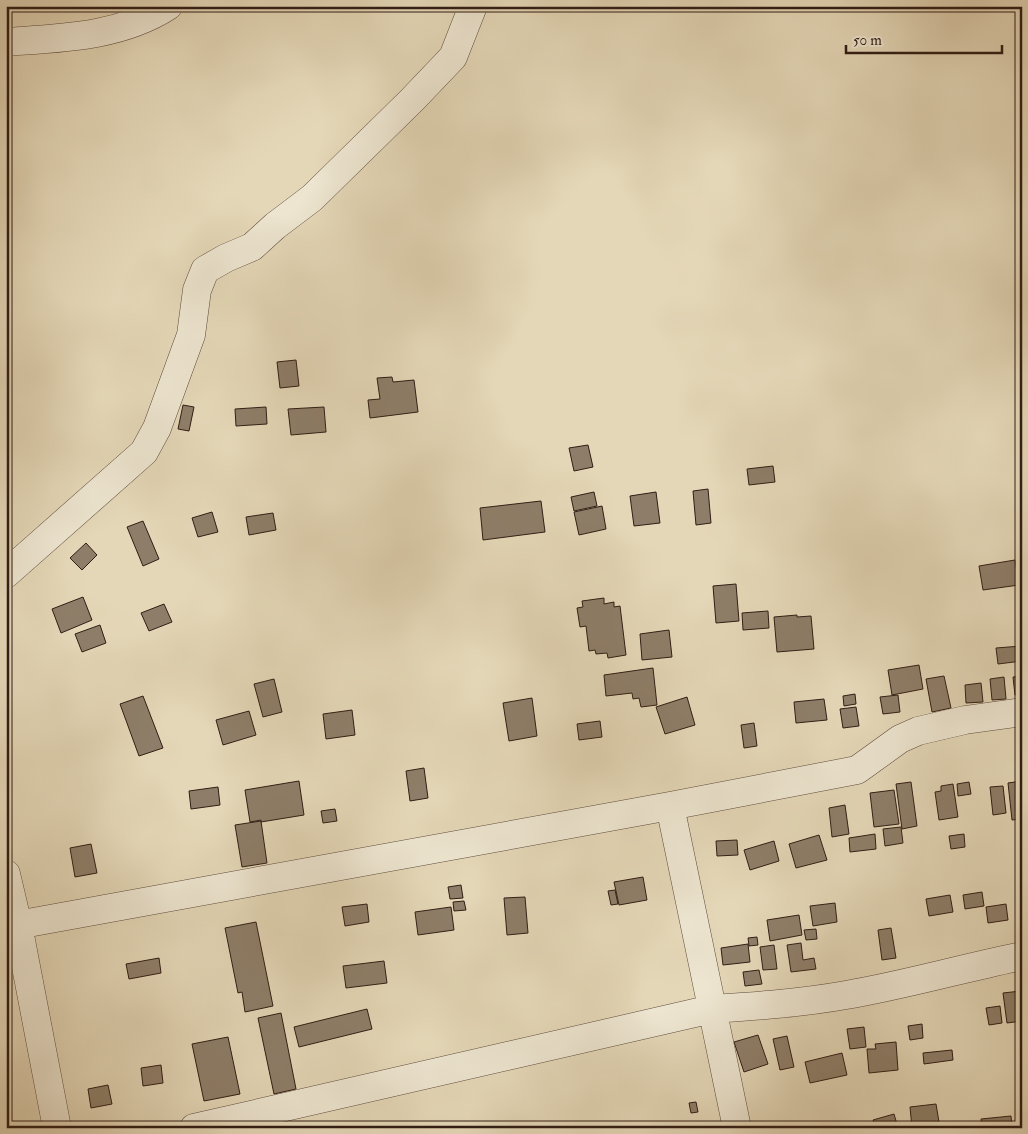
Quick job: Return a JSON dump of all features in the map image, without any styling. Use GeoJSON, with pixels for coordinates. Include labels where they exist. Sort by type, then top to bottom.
{"type":"FeatureCollection","features":[{"type":"Feature","properties":{"kind":"street"},"geometry":{"type":"LineString","coordinates":[[6,42],[70,38],[114,29],[152,16],[168,6]]}},
{"type":"Feature","properties":{"kind":"street"},"geometry":{"type":"LineString","coordinates":[[6,574],[144,452],[157,428],[191,335],[197,290],[205,270],[252,246],[312,198],[412,100],[453,57],[473,6]]}},
{"type":"Feature","properties":{"kind":"street"},"geometry":{"type":"LineString","coordinates":[[12,926],[857,770],[900,739],[918,731],[965,720],[1022,712]]}},
{"type":"Feature","properties":{"kind":"street"},"geometry":{"type":"LineString","coordinates":[[670,806],[737,1128]]}},
{"type":"Feature","properties":{"kind":"street"},"geometry":{"type":"LineString","coordinates":[[6,874],[12,926],[57,1128]]}},
{"type":"Feature","properties":{"kind":"street"},"geometry":{"type":"LineString","coordinates":[[194,1128],[712,1009],[844,996],[887,988],[972,966],[1022,956]]}},
{"type":"Feature","properties":{"kind":"building"},"geometry":{"type":"Polygon","coordinates":[[[296,360],[299,386],[280,388],[277,362],[296,360]]]}},
{"type":"Feature","properties":{"kind":"building"},"geometry":{"type":"Polygon","coordinates":[[[392,377],[393,382],[414,380],[418,412],[370,418],[368,400],[380,399],[377,378],[392,377]]]}},
{"type":"Feature","properties":{"kind":"building"},"geometry":{"type":"Polygon","coordinates":[[[183,405],[194,407],[189,431],[178,429],[183,405]]]}},
{"type":"Feature","properties":{"kind":"building"},"geometry":{"type":"Polygon","coordinates":[[[266,407],[267,424],[236,426],[235,409],[266,407]]]}},
{"type":"Feature","properties":{"kind":"building"},"geometry":{"type":"Polygon","coordinates":[[[324,407],[326,432],[291,435],[288,409],[324,407]]]}},
{"type":"Feature","properties":{"kind":"building"},"geometry":{"type":"Polygon","coordinates":[[[588,445],[593,467],[574,471],[569,448],[588,445]]]}},
{"type":"Feature","properties":{"kind":"building"},"geometry":{"type":"Polygon","coordinates":[[[773,466],[775,482],[749,485],[747,469],[773,466]]]}},
{"type":"Feature","properties":{"kind":"building"},"geometry":{"type":"Polygon","coordinates":[[[708,489],[711,523],[696,525],[693,491],[708,489]]]}},
{"type":"Feature","properties":{"kind":"building"},"geometry":{"type":"Polygon","coordinates":[[[594,492],[597,506],[574,511],[571,497],[594,492]]]}},
{"type":"Feature","properties":{"kind":"building"},"geometry":{"type":"Polygon","coordinates":[[[656,492],[660,523],[634,526],[630,496],[656,492]]]}},
{"type":"Feature","properties":{"kind":"building"},"geometry":{"type":"Polygon","coordinates":[[[541,501],[545,532],[483,540],[480,508],[541,501]]]}},
{"type":"Feature","properties":{"kind":"building"},"geometry":{"type":"Polygon","coordinates":[[[602,506],[606,529],[579,535],[574,512],[602,506]]]}},
{"type":"Feature","properties":{"kind":"building"},"geometry":{"type":"Polygon","coordinates":[[[212,512],[218,532],[198,537],[192,518],[212,512]]]}},
{"type":"Feature","properties":{"kind":"building"},"geometry":{"type":"Polygon","coordinates":[[[273,513],[276,530],[249,535],[246,517],[273,513]]]}},
{"type":"Feature","properties":{"kind":"building"},"geometry":{"type":"Polygon","coordinates":[[[143,521],[159,559],[143,566],[127,527],[143,521]]]}},
{"type":"Feature","properties":{"kind":"building"},"geometry":{"type":"Polygon","coordinates":[[[86,543],[97,555],[82,570],[70,558],[86,543]]]}},
{"type":"Feature","properties":{"kind":"building"},"geometry":{"type":"Polygon","coordinates":[[[1015,560],[1019,585],[983,590],[979,566],[1015,560]]]}},
{"type":"Feature","properties":{"kind":"building"},"geometry":{"type":"Polygon","coordinates":[[[736,584],[739,621],[716,623],[713,586],[736,584]]]}},
{"type":"Feature","properties":{"kind":"building"},"geometry":{"type":"Polygon","coordinates":[[[83,597],[92,620],[61,633],[52,609],[83,597]]]}},
{"type":"Feature","properties":{"kind":"building"},"geometry":{"type":"Polygon","coordinates":[[[604,598],[604,604],[614,602],[614,607],[620,606],[626,655],[608,658],[607,653],[596,654],[595,650],[589,651],[586,626],[580,627],[577,608],[583,607],[582,601],[604,598]]]}},
{"type":"Feature","properties":{"kind":"building"},"geometry":{"type":"Polygon","coordinates":[[[164,604],[172,622],[149,631],[141,613],[164,604]]]}},
{"type":"Feature","properties":{"kind":"building"},"geometry":{"type":"Polygon","coordinates":[[[768,611],[769,628],[743,630],[742,613],[768,611]]]}},
{"type":"Feature","properties":{"kind":"building"},"geometry":{"type":"Polygon","coordinates":[[[797,615],[797,617],[811,616],[814,649],[777,652],[774,617],[797,615]]]}},
{"type":"Feature","properties":{"kind":"building"},"geometry":{"type":"Polygon","coordinates":[[[100,625],[106,643],[82,652],[75,634],[100,625]]]}},
{"type":"Feature","properties":{"kind":"building"},"geometry":{"type":"Polygon","coordinates":[[[669,630],[672,657],[642,660],[640,634],[669,630]]]}},
{"type":"Feature","properties":{"kind":"building"},"geometry":{"type":"Polygon","coordinates":[[[1022,646],[1022,661],[998,664],[996,648],[1022,646]]]}},
{"type":"Feature","properties":{"kind":"building"},"geometry":{"type":"Polygon","coordinates":[[[919,665],[923,689],[892,695],[888,670],[919,665]]]}},
{"type":"Feature","properties":{"kind":"building"},"geometry":{"type":"Polygon","coordinates":[[[653,668],[657,705],[641,707],[639,698],[633,699],[632,693],[606,696],[604,675],[653,668]]]}},
{"type":"Feature","properties":{"kind":"building"},"geometry":{"type":"Polygon","coordinates":[[[944,676],[951,708],[932,712],[926,679],[944,676]]]}},
{"type":"Feature","properties":{"kind":"building"},"geometry":{"type":"Polygon","coordinates":[[[1022,676],[1022,694],[1015,695],[1013,677],[1022,676]]]}},
{"type":"Feature","properties":{"kind":"building"},"geometry":{"type":"Polygon","coordinates":[[[1004,677],[1006,699],[992,700],[990,679],[1004,677]]]}},
{"type":"Feature","properties":{"kind":"building"},"geometry":{"type":"Polygon","coordinates":[[[274,679],[282,712],[263,717],[254,684],[274,679]]]}},
{"type":"Feature","properties":{"kind":"building"},"geometry":{"type":"Polygon","coordinates":[[[981,683],[983,702],[966,703],[965,685],[981,683]]]}},
{"type":"Feature","properties":{"kind":"building"},"geometry":{"type":"Polygon","coordinates":[[[855,694],[856,704],[844,706],[843,696],[855,694]]]}},
{"type":"Feature","properties":{"kind":"building"},"geometry":{"type":"Polygon","coordinates":[[[898,695],[900,712],[883,714],[880,697],[898,695]]]}},
{"type":"Feature","properties":{"kind":"building"},"geometry":{"type":"Polygon","coordinates":[[[143,696],[163,748],[139,756],[120,704],[143,696]]]}},
{"type":"Feature","properties":{"kind":"building"},"geometry":{"type":"Polygon","coordinates":[[[687,697],[695,725],[665,734],[656,707],[687,697]]]}},
{"type":"Feature","properties":{"kind":"building"},"geometry":{"type":"Polygon","coordinates":[[[532,698],[537,736],[509,741],[503,703],[532,698]]]}},
{"type":"Feature","properties":{"kind":"building"},"geometry":{"type":"Polygon","coordinates":[[[824,699],[827,720],[796,723],[794,702],[824,699]]]}},
{"type":"Feature","properties":{"kind":"building"},"geometry":{"type":"Polygon","coordinates":[[[856,707],[859,726],[843,728],[840,709],[856,707]]]}},
{"type":"Feature","properties":{"kind":"building"},"geometry":{"type":"Polygon","coordinates":[[[352,710],[355,735],[326,739],[323,714],[352,710]]]}},
{"type":"Feature","properties":{"kind":"building"},"geometry":{"type":"Polygon","coordinates":[[[249,711],[256,735],[223,745],[216,720],[249,711]]]}},
{"type":"Feature","properties":{"kind":"building"},"geometry":{"type":"Polygon","coordinates":[[[600,721],[602,737],[579,740],[577,724],[600,721]]]}},
{"type":"Feature","properties":{"kind":"building"},"geometry":{"type":"Polygon","coordinates":[[[754,723],[757,746],[744,748],[741,725],[754,723]]]}},
{"type":"Feature","properties":{"kind":"building"},"geometry":{"type":"Polygon","coordinates":[[[424,768],[428,798],[410,801],[406,771],[424,768]]]}},
{"type":"Feature","properties":{"kind":"building"},"geometry":{"type":"Polygon","coordinates":[[[299,781],[304,815],[250,822],[245,790],[299,781]]]}},
{"type":"Feature","properties":{"kind":"building"},"geometry":{"type":"Polygon","coordinates":[[[1022,781],[1022,819],[1012,820],[1008,783],[1022,781]]]}},
{"type":"Feature","properties":{"kind":"building"},"geometry":{"type":"Polygon","coordinates":[[[911,782],[917,826],[902,829],[896,784],[911,782]]]}},
{"type":"Feature","properties":{"kind":"building"},"geometry":{"type":"Polygon","coordinates":[[[969,782],[971,794],[958,796],[957,784],[969,782]]]}},
{"type":"Feature","properties":{"kind":"building"},"geometry":{"type":"Polygon","coordinates":[[[953,784],[958,817],[939,820],[935,792],[941,791],[941,786],[953,784]]]}},
{"type":"Feature","properties":{"kind":"building"},"geometry":{"type":"Polygon","coordinates":[[[1003,786],[1006,813],[993,815],[990,787],[1003,786]]]}},
{"type":"Feature","properties":{"kind":"building"},"geometry":{"type":"Polygon","coordinates":[[[218,787],[220,805],[191,809],[189,791],[218,787]]]}},
{"type":"Feature","properties":{"kind":"building"},"geometry":{"type":"Polygon","coordinates":[[[894,790],[899,824],[874,827],[870,793],[894,790]]]}},
{"type":"Feature","properties":{"kind":"building"},"geometry":{"type":"Polygon","coordinates":[[[845,805],[849,834],[832,837],[829,808],[845,805]]]}},
{"type":"Feature","properties":{"kind":"building"},"geometry":{"type":"Polygon","coordinates":[[[335,809],[337,821],[323,823],[321,811],[335,809]]]}},
{"type":"Feature","properties":{"kind":"building"},"geometry":{"type":"Polygon","coordinates":[[[261,821],[267,863],[242,867],[235,825],[261,821]]]}},
{"type":"Feature","properties":{"kind":"building"},"geometry":{"type":"Polygon","coordinates":[[[901,827],[903,843],[885,846],[883,829],[901,827]]]}},
{"type":"Feature","properties":{"kind":"building"},"geometry":{"type":"Polygon","coordinates":[[[875,834],[876,849],[850,852],[849,838],[875,834]]]}},
{"type":"Feature","properties":{"kind":"building"},"geometry":{"type":"Polygon","coordinates":[[[964,834],[965,847],[951,849],[949,836],[964,834]]]}},
{"type":"Feature","properties":{"kind":"building"},"geometry":{"type":"Polygon","coordinates":[[[819,835],[827,860],[796,868],[789,844],[819,835]]]}},
{"type":"Feature","properties":{"kind":"building"},"geometry":{"type":"Polygon","coordinates":[[[737,840],[738,855],[717,856],[716,841],[737,840]]]}},
{"type":"Feature","properties":{"kind":"building"},"geometry":{"type":"Polygon","coordinates":[[[774,841],[779,861],[750,870],[744,850],[774,841]]]}},
{"type":"Feature","properties":{"kind":"building"},"geometry":{"type":"Polygon","coordinates":[[[91,844],[97,873],[75,877],[70,848],[91,844]]]}},
{"type":"Feature","properties":{"kind":"building"},"geometry":{"type":"Polygon","coordinates":[[[643,877],[647,900],[619,905],[614,882],[643,877]]]}},
{"type":"Feature","properties":{"kind":"building"},"geometry":{"type":"Polygon","coordinates":[[[461,885],[463,898],[450,899],[448,887],[461,885]]]}},
{"type":"Feature","properties":{"kind":"building"},"geometry":{"type":"Polygon","coordinates":[[[615,890],[618,904],[611,905],[608,891],[615,890]]]}},
{"type":"Feature","properties":{"kind":"building"},"geometry":{"type":"Polygon","coordinates":[[[982,892],[984,906],[965,909],[963,895],[982,892]]]}},
{"type":"Feature","properties":{"kind":"building"},"geometry":{"type":"Polygon","coordinates":[[[950,895],[953,912],[929,916],[926,899],[950,895]]]}},
{"type":"Feature","properties":{"kind":"building"},"geometry":{"type":"Polygon","coordinates":[[[525,897],[528,933],[507,935],[504,898],[525,897]]]}},
{"type":"Feature","properties":{"kind":"building"},"geometry":{"type":"Polygon","coordinates":[[[464,901],[466,910],[454,911],[453,902],[464,901]]]}},
{"type":"Feature","properties":{"kind":"building"},"geometry":{"type":"Polygon","coordinates":[[[835,903],[837,922],[813,926],[810,906],[835,903]]]}},
{"type":"Feature","properties":{"kind":"building"},"geometry":{"type":"Polygon","coordinates":[[[367,904],[369,922],[345,926],[342,907],[367,904]]]}},
{"type":"Feature","properties":{"kind":"building"},"geometry":{"type":"Polygon","coordinates":[[[1006,904],[1008,920],[988,923],[986,907],[1006,904]]]}},
{"type":"Feature","properties":{"kind":"building"},"geometry":{"type":"Polygon","coordinates":[[[451,907],[454,930],[418,935],[415,912],[451,907]]]}},
{"type":"Feature","properties":{"kind":"building"},"geometry":{"type":"Polygon","coordinates":[[[799,915],[802,935],[770,941],[767,920],[799,915]]]}},
{"type":"Feature","properties":{"kind":"building"},"geometry":{"type":"Polygon","coordinates":[[[256,922],[273,1006],[245,1012],[242,992],[238,993],[225,928],[256,922]]]}},
{"type":"Feature","properties":{"kind":"building"},"geometry":{"type":"Polygon","coordinates":[[[891,928],[896,958],[882,960],[878,930],[891,928]]]}},
{"type":"Feature","properties":{"kind":"building"},"geometry":{"type":"Polygon","coordinates":[[[816,929],[817,939],[806,940],[804,930],[816,929]]]}},
{"type":"Feature","properties":{"kind":"building"},"geometry":{"type":"Polygon","coordinates":[[[757,937],[758,945],[749,946],[748,938],[757,937]]]}},
{"type":"Feature","properties":{"kind":"building"},"geometry":{"type":"Polygon","coordinates":[[[801,943],[803,960],[814,958],[816,969],[791,972],[787,945],[801,943]]]}},
{"type":"Feature","properties":{"kind":"building"},"geometry":{"type":"Polygon","coordinates":[[[748,944],[750,962],[723,965],[721,948],[748,944]]]}},
{"type":"Feature","properties":{"kind":"building"},"geometry":{"type":"Polygon","coordinates":[[[774,945],[777,969],[763,970],[760,947],[774,945]]]}},
{"type":"Feature","properties":{"kind":"building"},"geometry":{"type":"Polygon","coordinates":[[[159,958],[161,973],[129,979],[126,964],[159,958]]]}},
{"type":"Feature","properties":{"kind":"building"},"geometry":{"type":"Polygon","coordinates":[[[384,961],[387,983],[346,988],[343,966],[384,961]]]}},
{"type":"Feature","properties":{"kind":"building"},"geometry":{"type":"Polygon","coordinates":[[[759,970],[762,984],[745,986],[743,972],[759,970]]]}},
{"type":"Feature","properties":{"kind":"building"},"geometry":{"type":"Polygon","coordinates":[[[1021,991],[1022,1021],[1007,1023],[1003,993],[1021,991]]]}},
{"type":"Feature","properties":{"kind":"building"},"geometry":{"type":"Polygon","coordinates":[[[1000,1006],[1002,1023],[989,1025],[986,1008],[1000,1006]]]}},
{"type":"Feature","properties":{"kind":"building"},"geometry":{"type":"Polygon","coordinates":[[[367,1009],[372,1029],[299,1047],[294,1027],[367,1009]]]}},
{"type":"Feature","properties":{"kind":"building"},"geometry":{"type":"Polygon","coordinates":[[[281,1013],[296,1089],[274,1094],[258,1018],[281,1013]]]}},
{"type":"Feature","properties":{"kind":"building"},"geometry":{"type":"Polygon","coordinates":[[[6,1015],[10,1037],[6,1037],[6,1015]]]}},
{"type":"Feature","properties":{"kind":"building"},"geometry":{"type":"Polygon","coordinates":[[[922,1024],[923,1038],[910,1040],[908,1026],[922,1024]]]}},
{"type":"Feature","properties":{"kind":"building"},"geometry":{"type":"Polygon","coordinates":[[[864,1027],[866,1047],[850,1049],[847,1029],[864,1027]]]}},
{"type":"Feature","properties":{"kind":"building"},"geometry":{"type":"Polygon","coordinates":[[[758,1035],[768,1064],[744,1072],[734,1042],[758,1035]]]}},
{"type":"Feature","properties":{"kind":"building"},"geometry":{"type":"Polygon","coordinates":[[[787,1036],[794,1067],[780,1070],[773,1039],[787,1036]]]}},
{"type":"Feature","properties":{"kind":"building"},"geometry":{"type":"Polygon","coordinates":[[[228,1037],[240,1094],[204,1101],[192,1044],[228,1037]]]}},
{"type":"Feature","properties":{"kind":"building"},"geometry":{"type":"Polygon","coordinates":[[[896,1042],[898,1070],[869,1073],[867,1049],[876,1049],[875,1044],[896,1042]]]}},
{"type":"Feature","properties":{"kind":"building"},"geometry":{"type":"Polygon","coordinates":[[[952,1050],[953,1060],[924,1064],[923,1053],[952,1050]]]}},
{"type":"Feature","properties":{"kind":"building"},"geometry":{"type":"Polygon","coordinates":[[[842,1053],[847,1075],[810,1083],[805,1062],[842,1053]]]}},
{"type":"Feature","properties":{"kind":"building"},"geometry":{"type":"Polygon","coordinates":[[[161,1065],[163,1083],[143,1086],[141,1068],[161,1065]]]}},
{"type":"Feature","properties":{"kind":"building"},"geometry":{"type":"Polygon","coordinates":[[[108,1085],[112,1104],[91,1108],[88,1089],[108,1085]]]}},
{"type":"Feature","properties":{"kind":"building"},"geometry":{"type":"Polygon","coordinates":[[[696,1102],[698,1112],[691,1113],[689,1103],[696,1102]]]}},
{"type":"Feature","properties":{"kind":"building"},"geometry":{"type":"Polygon","coordinates":[[[936,1104],[940,1128],[912,1128],[910,1107],[936,1104]]]}},
{"type":"Feature","properties":{"kind":"building"},"geometry":{"type":"Polygon","coordinates":[[[894,1114],[898,1128],[876,1128],[873,1120],[894,1114]]]}},
{"type":"Feature","properties":{"kind":"building"},"geometry":{"type":"Polygon","coordinates":[[[1011,1116],[1012,1128],[982,1128],[981,1119],[1011,1116]]]}}]}
